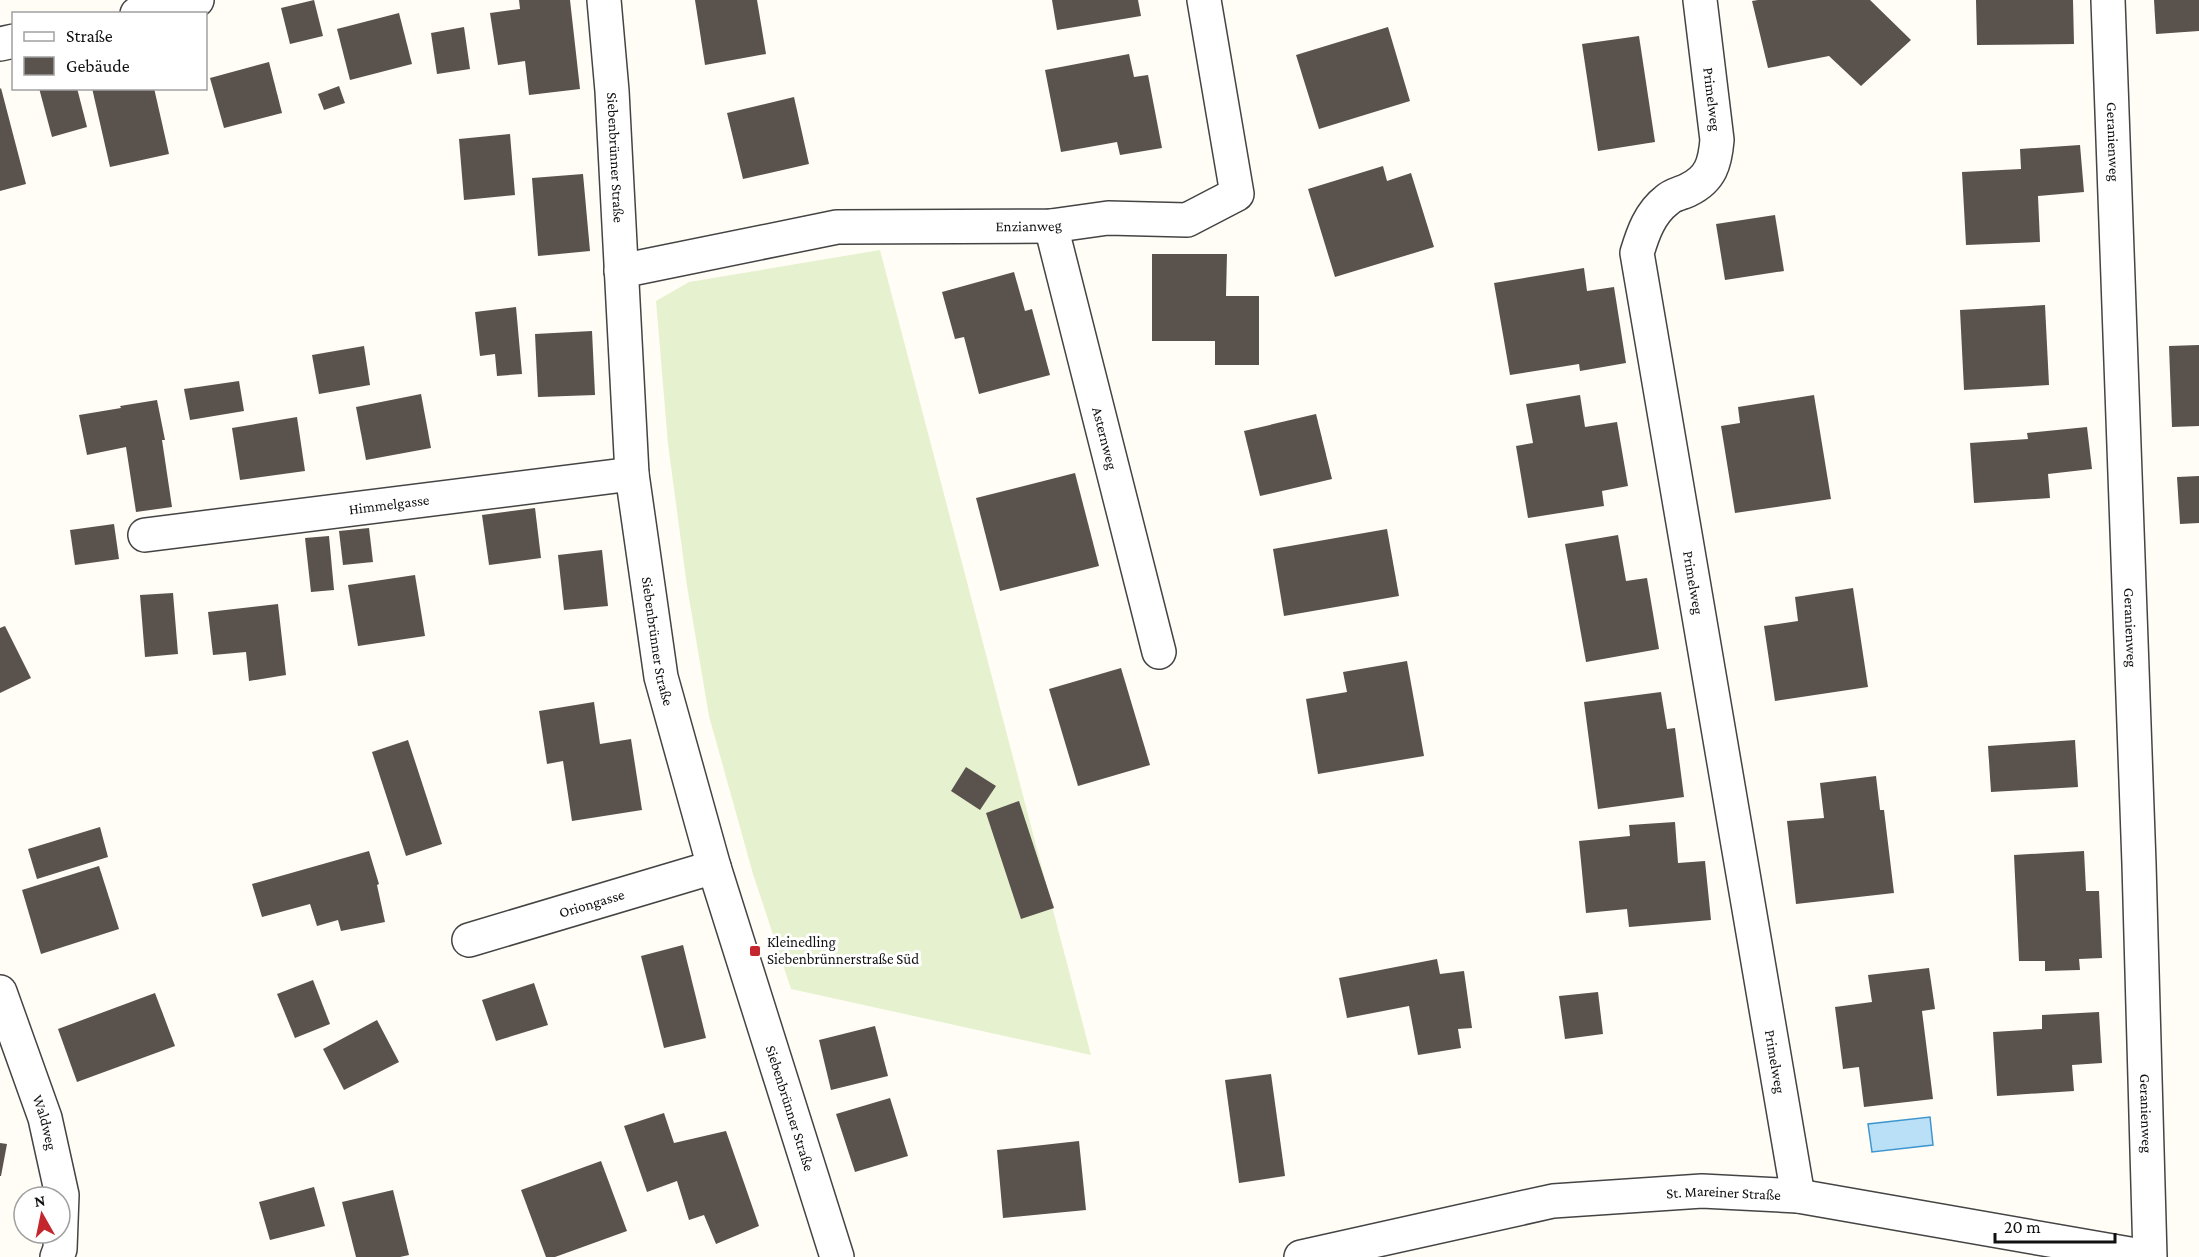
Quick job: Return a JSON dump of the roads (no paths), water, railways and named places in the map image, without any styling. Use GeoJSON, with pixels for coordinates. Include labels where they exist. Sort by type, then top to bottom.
{"type":"FeatureCollection","features":[{"type":"Feature","properties":{"kind":"street"},"geometry":{"type":"LineString","coordinates":[[146,12],[197,0]]}},
{"type":"Feature","properties":{"kind":"street","name":"Siebenbrünner Straße"},"geometry":{"type":"LineString","coordinates":[[604,0],[612,91],[632,474],[661,677],[714,867],[837,1257]]}},
{"type":"Feature","properties":{"kind":"street","name":"Enzianweg"},"geometry":{"type":"LineString","coordinates":[[621,271],[837,227],[1051,226],[1108,218],[1187,220],[1237,194],[1204,0]]}},
{"type":"Feature","properties":{"kind":"street","name":"Primelweg"},"geometry":{"type":"LineString","coordinates":[[1700,0],[1717,140],[1715,162],[1706,177],[1694,187],[1667,200],[1646,225],[1637,253],[1798,1196]]}},
{"type":"Feature","properties":{"kind":"street","name":"Geranienweg"},"geometry":{"type":"LineString","coordinates":[[2108,0],[2139,864],[2149,1257]]}},
{"type":"Feature","properties":{"kind":"street","name":"Asternweg"},"geometry":{"type":"LineString","coordinates":[[1051,226],[1159,652]]}},
{"type":"Feature","properties":{"kind":"street","name":"Himmelgasse"},"geometry":{"type":"LineString","coordinates":[[145,534],[632,474]]}},
{"type":"Feature","properties":{"kind":"street","name":"Oriongasse"},"geometry":{"type":"LineString","coordinates":[[469,940],[714,867]]}},
{"type":"Feature","properties":{"kind":"street","name":"Waldweg"},"geometry":{"type":"LineString","coordinates":[[0,992],[45,1118],[62,1195],[60,1249],[57,1257]]}},
{"type":"Feature","properties":{"kind":"street","name":"St. Mareiner Straße"},"geometry":{"type":"LineString","coordinates":[[1301,1257],[1553,1201],[1702,1191],[1798,1196],[2149,1257]]}},
{"type":"Feature","properties":{"kind":"water"},"geometry":{"type":"Polygon","coordinates":[[[1930,1117],[1933,1145],[1872,1152],[1868,1124],[1930,1117]]]}},
{"type":"Feature","properties":{"kind":"place","name":"Kleinedling Siebenbrünnerstraße Süd"},"geometry":{"type":"Point","coordinates":[755,951]}}]}
